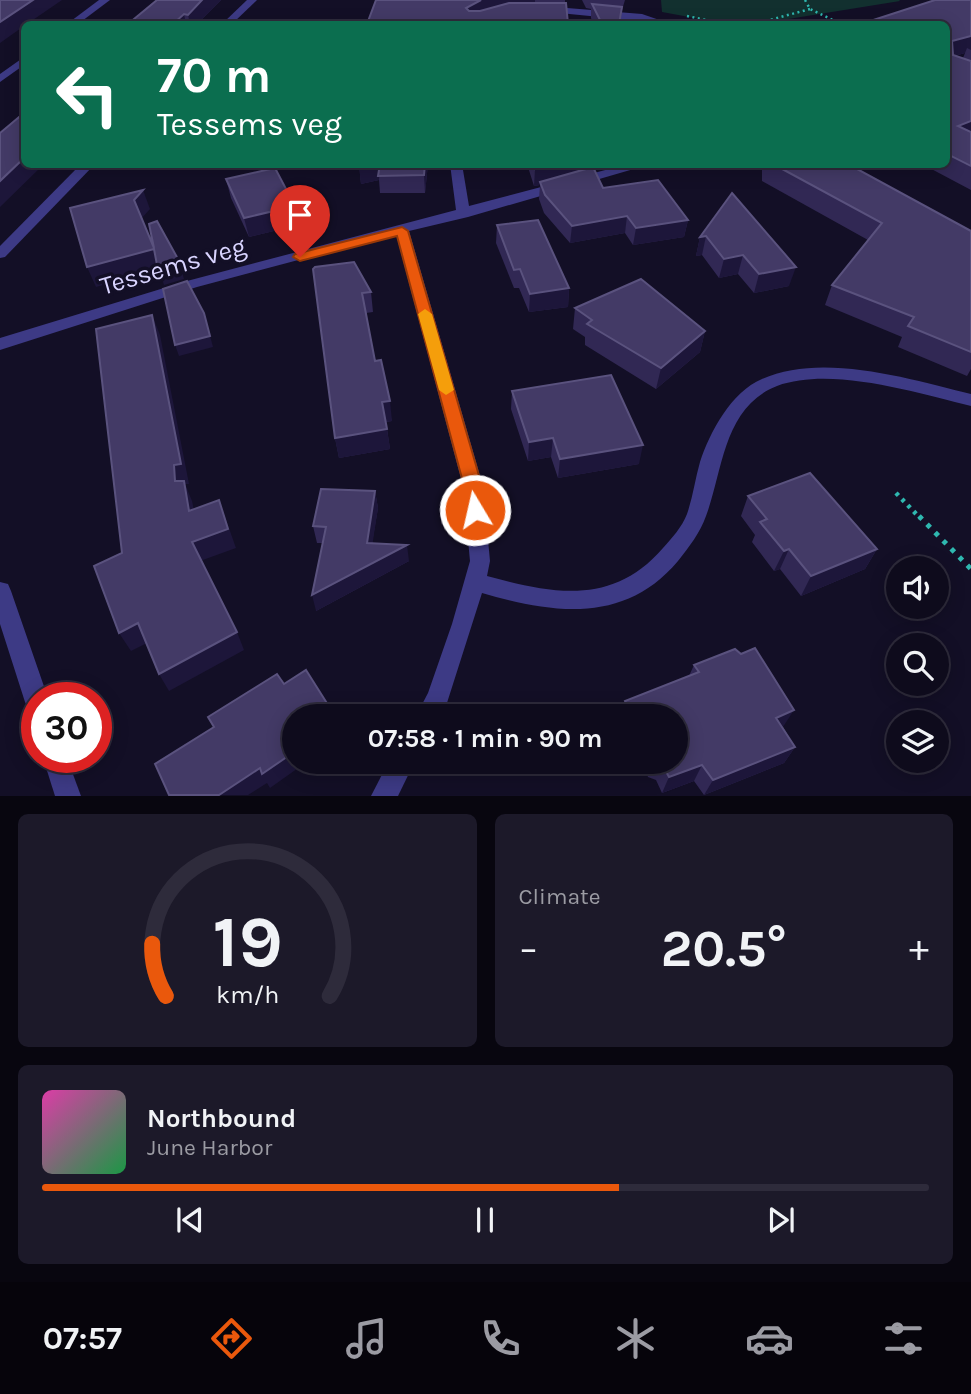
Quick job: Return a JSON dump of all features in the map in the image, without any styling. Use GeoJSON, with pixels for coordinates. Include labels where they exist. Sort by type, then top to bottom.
{"type":"FeatureCollection","features":[{"type":"Feature","properties":{"kind":"street"},"geometry":{"type":"LineString","coordinates":[[76,21],[105,0]]}},
{"type":"Feature","properties":{"kind":"street"},"geometry":{"type":"LineString","coordinates":[[231,21],[252,0]]}},
{"type":"Feature","properties":{"kind":"street"},"geometry":{"type":"LineString","coordinates":[[527,7],[565,5],[656,21]]}},
{"type":"Feature","properties":{"kind":"street"},"geometry":{"type":"LineString","coordinates":[[0,79],[21,63]]}},
{"type":"Feature","properties":{"kind":"street"},"geometry":{"type":"LineString","coordinates":[[0,254],[85,168]]}},
{"type":"Feature","properties":{"kind":"street"},"geometry":{"type":"LineString","coordinates":[[457,168],[463,214]]}},
{"type":"Feature","properties":{"kind":"street","name":"Tessems veg"},"geometry":{"type":"LineString","coordinates":[[0,344],[192,284],[402,231],[630,168]]}},
{"type":"Feature","properties":{"kind":"street"},"geometry":{"type":"LineString","coordinates":[[402,231],[473,486],[480,561],[435,704]]}},
{"type":"Feature","properties":{"kind":"street"},"geometry":{"type":"LineString","coordinates":[[475,582],[527,597],[589,599],[626,591],[660,568],[693,525],[713,453],[732,418],[752,393],[769,382],[792,376],[828,375],[873,379],[971,400]]}},
{"type":"Feature","properties":{"kind":"street"},"geometry":{"type":"LineString","coordinates":[[0,591],[30,682]]}},
{"type":"Feature","properties":{"kind":"street"},"geometry":{"type":"LineString","coordinates":[[60,773],[68,796]]}},
{"type":"Feature","properties":{"kind":"street"},"geometry":{"type":"LineString","coordinates":[[384,796],[395,774]]}},
{"type":"Feature","properties":{"kind":"path"},"geometry":{"type":"LineString","coordinates":[[806,0],[810,9],[835,21]]}},
{"type":"Feature","properties":{"kind":"path"},"geometry":{"type":"LineString","coordinates":[[766,21],[810,9]]}},
{"type":"Feature","properties":{"kind":"path"},"geometry":{"type":"LineString","coordinates":[[896,493],[971,569]]}},
{"type":"Feature","properties":{"kind":"green space"},"geometry":{"type":"Polygon","coordinates":[[[661,0],[900,1],[777,21],[711,21],[662,12],[661,0]]]}},
{"type":"Feature","properties":{"kind":"building"},"geometry":{"type":"Polygon","coordinates":[[[0,0],[33,0],[0,22],[0,0]]]}},
{"type":"Feature","properties":{"kind":"building"},"geometry":{"type":"Polygon","coordinates":[[[157,0],[202,0],[188,15],[184,14],[176,21],[132,21],[157,0]]]}},
{"type":"Feature","properties":{"kind":"building"},"geometry":{"type":"Polygon","coordinates":[[[376,0],[481,0],[466,8],[469,11],[480,11],[509,3],[566,3],[568,21],[368,21],[376,0]]]}},
{"type":"Feature","properties":{"kind":"building"},"geometry":{"type":"Polygon","coordinates":[[[935,0],[971,0],[971,36],[952,41],[953,55],[971,61],[971,121],[958,126],[971,132],[971,166],[950,156],[950,21],[870,21],[935,0]]]}},
{"type":"Feature","properties":{"kind":"building"},"geometry":{"type":"Polygon","coordinates":[[[592,4],[622,7],[620,21],[600,21],[592,4]]]}},
{"type":"Feature","properties":{"kind":"building"},"geometry":{"type":"Polygon","coordinates":[[[21,116],[21,161],[0,181],[0,133],[21,116]]]}},
{"type":"Feature","properties":{"kind":"building"},"geometry":{"type":"Polygon","coordinates":[[[275,168],[295,206],[244,218],[226,179],[275,168]]]}},
{"type":"Feature","properties":{"kind":"building"},"geometry":{"type":"Polygon","coordinates":[[[379,168],[425,168],[424,175],[378,176],[379,168]]]}},
{"type":"Feature","properties":{"kind":"building"},"geometry":{"type":"Polygon","coordinates":[[[589,168],[593,168],[603,188],[658,180],[688,220],[636,228],[627,216],[572,226],[545,195],[540,182],[589,168]]]}},
{"type":"Feature","properties":{"kind":"building"},"geometry":{"type":"Polygon","coordinates":[[[780,168],[855,168],[971,231],[971,352],[908,326],[914,317],[832,285],[882,223],[780,168]]]}},
{"type":"Feature","properties":{"kind":"building"},"geometry":{"type":"Polygon","coordinates":[[[143,190],[134,200],[154,248],[149,224],[157,221],[178,259],[157,265],[154,249],[87,267],[70,208],[143,190]]]}},
{"type":"Feature","properties":{"kind":"building"},"geometry":{"type":"Polygon","coordinates":[[[732,193],[796,267],[759,274],[743,255],[724,259],[706,236],[700,237],[732,193]]]}},
{"type":"Feature","properties":{"kind":"building"},"geometry":{"type":"Polygon","coordinates":[[[538,220],[569,288],[530,294],[520,269],[514,270],[497,225],[538,220]]]}},
{"type":"Feature","properties":{"kind":"building"},"geometry":{"type":"Polygon","coordinates":[[[354,262],[371,292],[362,293],[375,361],[381,360],[390,401],[382,402],[387,429],[335,438],[313,269],[354,262]]]}},
{"type":"Feature","properties":{"kind":"building"},"geometry":{"type":"Polygon","coordinates":[[[641,279],[705,331],[661,368],[587,324],[592,320],[575,308],[641,279]]]}},
{"type":"Feature","properties":{"kind":"building"},"geometry":{"type":"Polygon","coordinates":[[[187,281],[204,313],[210,336],[175,345],[163,289],[187,281]]]}},
{"type":"Feature","properties":{"kind":"building"},"geometry":{"type":"Polygon","coordinates":[[[152,315],[181,464],[174,465],[175,481],[184,481],[189,511],[219,500],[228,529],[192,542],[237,632],[159,674],[138,623],[119,633],[94,566],[122,553],[96,329],[152,315]]]}},
{"type":"Feature","properties":{"kind":"building"},"geometry":{"type":"Polygon","coordinates":[[[611,375],[643,445],[560,459],[553,438],[529,442],[512,391],[611,375]]]}},
{"type":"Feature","properties":{"kind":"building"},"geometry":{"type":"Polygon","coordinates":[[[810,473],[877,549],[811,576],[789,549],[784,551],[760,522],[767,519],[748,496],[810,473]]]}},
{"type":"Feature","properties":{"kind":"building"},"geometry":{"type":"Polygon","coordinates":[[[321,489],[375,491],[367,543],[407,545],[312,595],[326,527],[313,526],[321,489]]]}},
{"type":"Feature","properties":{"kind":"building"},"geometry":{"type":"Polygon","coordinates":[[[755,648],[794,710],[776,718],[795,747],[713,780],[702,765],[688,770],[688,704],[626,704],[625,701],[699,672],[694,665],[735,649],[741,654],[755,648]]]}},
{"type":"Feature","properties":{"kind":"building"},"geometry":{"type":"Polygon","coordinates":[[[306,670],[327,704],[282,704],[282,760],[262,774],[260,768],[219,795],[169,795],[155,764],[214,727],[208,717],[277,674],[284,684],[306,670]]]}},
{"type":"Feature","properties":{"kind":"slow traffic"},"geometry":{"type":"LineString","coordinates":[[425,314],[446,390]]}},
{"type":"Feature","properties":{"kind":"route"},"geometry":{"type":"LineString","coordinates":[[300,257],[402,231],[473,486],[475,510]]}}]}
